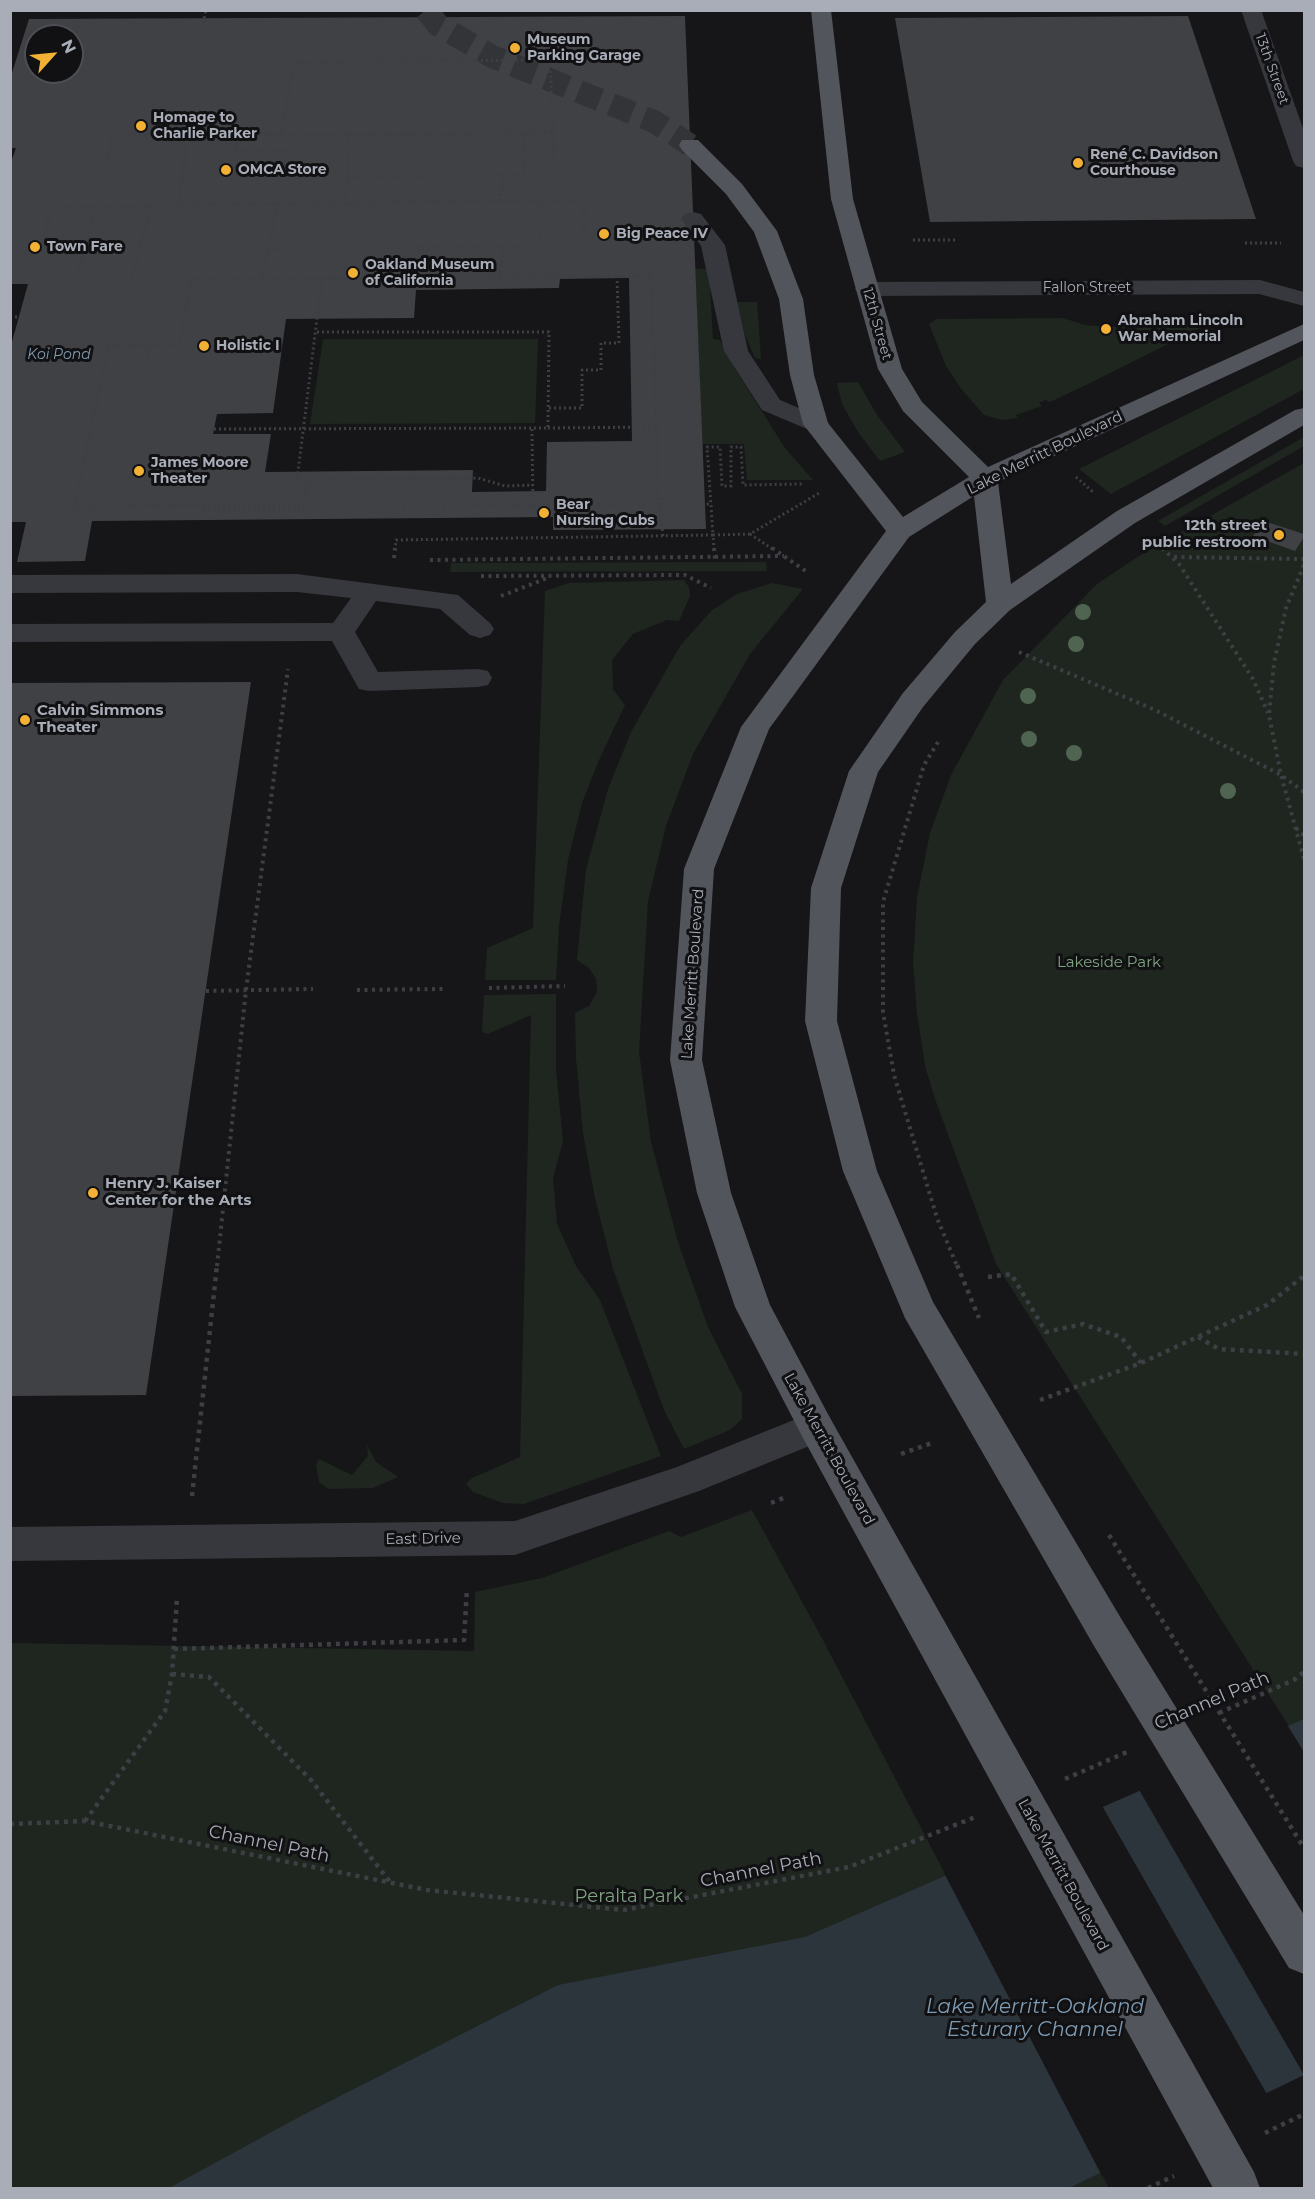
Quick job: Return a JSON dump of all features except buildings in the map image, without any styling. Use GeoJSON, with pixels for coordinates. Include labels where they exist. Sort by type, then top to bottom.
{"type":"FeatureCollection","features":[{"type":"Feature","properties":{"kind":"main road","name":"12th Street"},"geometry":{"type":"LineString","coordinates":[[821,10],[842,199],[890,369],[912,406],[985,478]]}},
{"type":"Feature","properties":{"kind":"main road"},"geometry":{"type":"LineString","coordinates":[[690,145],[734,189],[765,231],[791,298],[802,375],[816,424],[900,531]]}},
{"type":"Feature","properties":{"kind":"main road","name":"Lake Merritt Boulevard"},"geometry":{"type":"LineString","coordinates":[[1238,2188],[816,1427],[753,1307],[714,1193],[686,1060],[699,869],[756,727],[829,624],[900,531],[985,478],[1305,331]]}},
{"type":"Feature","properties":{"kind":"main road"},"geometry":{"type":"LineString","coordinates":[[1305,415],[1126,517],[1000,604],[965,639],[913,700],[864,771],[825,888],[821,1021],[860,1171],[918,1308],[1108,1633],[1305,1953]]}},
{"type":"Feature","properties":{"kind":"main road"},"geometry":{"type":"LineString","coordinates":[[985,478],[1000,604]]}},
{"type":"Feature","properties":{"kind":"street","name":"13th Street"},"geometry":{"type":"LineString","coordinates":[[1251,10],[1305,161]]}},
{"type":"Feature","properties":{"kind":"street"},"geometry":{"type":"LineString","coordinates":[[693,219],[713,245],[736,351],[771,405],[816,424]]}},
{"type":"Feature","properties":{"kind":"street","name":"Fallon Street"},"geometry":{"type":"LineString","coordinates":[[867,290],[1260,287],[1305,299]]}},
{"type":"Feature","properties":{"kind":"street"},"geometry":{"type":"LineString","coordinates":[[10,584],[297,584],[448,601],[480,629]]}},
{"type":"Feature","properties":{"kind":"street"},"geometry":{"type":"LineString","coordinates":[[341,632],[369,591]]}},
{"type":"Feature","properties":{"kind":"street"},"geometry":{"type":"LineString","coordinates":[[10,633],[341,632]]}},
{"type":"Feature","properties":{"kind":"street"},"geometry":{"type":"LineString","coordinates":[[341,632],[369,682],[478,678]]}},
{"type":"Feature","properties":{"kind":"street","name":"East Drive"},"geometry":{"type":"LineString","coordinates":[[10,1544],[515,1538],[686,1480],[816,1427]]}},
{"type":"Feature","properties":{"kind":"path"},"geometry":{"type":"LineString","coordinates":[[202,28],[206,10]]}},
{"type":"Feature","properties":{"kind":"path"},"geometry":{"type":"LineString","coordinates":[[281,134],[294,62],[550,60],[555,166]]}},
{"type":"Feature","properties":{"kind":"path"},"geometry":{"type":"LineString","coordinates":[[346,204],[349,132]]}},
{"type":"Feature","properties":{"kind":"path"},"geometry":{"type":"LineString","coordinates":[[106,164],[113,136],[349,132],[553,133]]}},
{"type":"Feature","properties":{"kind":"path"},"geometry":{"type":"LineString","coordinates":[[347,178],[524,175],[524,133]]}},
{"type":"Feature","properties":{"kind":"path"},"geometry":{"type":"LineString","coordinates":[[237,134],[234,151],[298,150]]}},
{"type":"Feature","properties":{"kind":"path"},"geometry":{"type":"LineString","coordinates":[[178,205],[187,146]]}},
{"type":"Feature","properties":{"kind":"path"},"geometry":{"type":"LineString","coordinates":[[500,201],[503,175]]}},
{"type":"Feature","properties":{"kind":"path"},"geometry":{"type":"LineString","coordinates":[[45,233],[50,208],[584,200],[584,237]]}},
{"type":"Feature","properties":{"kind":"path"},"geometry":{"type":"LineString","coordinates":[[267,249],[540,246],[538,201]]}},
{"type":"Feature","properties":{"kind":"path"},"geometry":{"type":"LineString","coordinates":[[262,279],[277,206]]}},
{"type":"Feature","properties":{"kind":"path"},"geometry":{"type":"LineString","coordinates":[[76,282],[94,215]]}},
{"type":"Feature","properties":{"kind":"path"},"geometry":{"type":"LineString","coordinates":[[148,216],[132,280],[651,276],[655,427],[663,536]]}},
{"type":"Feature","properties":{"kind":"path"},"geometry":{"type":"LineString","coordinates":[[913,240],[957,240]]}},
{"type":"Feature","properties":{"kind":"path"},"geometry":{"type":"LineString","coordinates":[[1245,243],[1281,243]]}},
{"type":"Feature","properties":{"kind":"path"},"geometry":{"type":"LineString","coordinates":[[500,277],[503,247]]}},
{"type":"Feature","properties":{"kind":"path"},"geometry":{"type":"LineString","coordinates":[[549,408],[582,408],[582,370],[601,370],[601,343],[619,343],[617,276]]}},
{"type":"Feature","properties":{"kind":"path"},"geometry":{"type":"LineString","coordinates":[[322,278],[297,480],[478,478],[505,486],[533,485]]}},
{"type":"Feature","properties":{"kind":"path"},"geometry":{"type":"LineString","coordinates":[[191,280],[180,345],[109,346],[74,507],[304,504],[308,480]]}},
{"type":"Feature","properties":{"kind":"path"},"geometry":{"type":"LineString","coordinates":[[10,317],[20,317]]}},
{"type":"Feature","properties":{"kind":"path"},"geometry":{"type":"LineString","coordinates":[[315,332],[549,332],[548,428]]}},
{"type":"Feature","properties":{"kind":"path"},"geometry":{"type":"LineString","coordinates":[[148,361],[151,346]]}},
{"type":"Feature","properties":{"kind":"path"},"geometry":{"type":"LineString","coordinates":[[214,429],[655,427]]}},
{"type":"Feature","properties":{"kind":"path"},"geometry":{"type":"LineString","coordinates":[[532,429],[533,505]]}},
{"type":"Feature","properties":{"kind":"path"},"geometry":{"type":"LineString","coordinates":[[715,559],[707,447],[720,447],[722,486],[731,486],[731,447],[741,447],[743,485],[803,484]]}},
{"type":"Feature","properties":{"kind":"path"},"geometry":{"type":"LineString","coordinates":[[1075,477],[1102,499]]}},
{"type":"Feature","properties":{"kind":"path"},"geometry":{"type":"LineString","coordinates":[[394,566],[396,540],[750,534],[814,494]]}},
{"type":"Feature","properties":{"kind":"path"},"geometry":{"type":"LineString","coordinates":[[203,510],[711,504]]}},
{"type":"Feature","properties":{"kind":"path"},"geometry":{"type":"LineString","coordinates":[[750,534],[807,572]]}},
{"type":"Feature","properties":{"kind":"path"},"geometry":{"type":"LineString","coordinates":[[1152,538],[1173,557],[1253,679],[1269,715],[1281,775],[1305,859]]}},
{"type":"Feature","properties":{"kind":"path"},"geometry":{"type":"LineString","coordinates":[[429,560],[715,559],[784,556]]}},
{"type":"Feature","properties":{"kind":"path"},"geometry":{"type":"LineString","coordinates":[[1173,557],[1305,559]]}},
{"type":"Feature","properties":{"kind":"path"},"geometry":{"type":"LineString","coordinates":[[1269,715],[1274,663],[1286,608],[1305,565]]}},
{"type":"Feature","properties":{"kind":"path"},"geometry":{"type":"LineString","coordinates":[[476,576],[685,575],[711,588]]}},
{"type":"Feature","properties":{"kind":"path"},"geometry":{"type":"LineString","coordinates":[[490,600],[554,576]]}},
{"type":"Feature","properties":{"kind":"path"},"geometry":{"type":"LineString","coordinates":[[1018,652],[1153,709],[1281,775],[1305,792]]}},
{"type":"Feature","properties":{"kind":"path"},"geometry":{"type":"LineString","coordinates":[[192,1496],[246,990],[290,657]]}},
{"type":"Feature","properties":{"kind":"path"},"geometry":{"type":"LineString","coordinates":[[940,737],[924,765],[883,902],[882,1012],[894,1075],[937,1218],[983,1328]]}},
{"type":"Feature","properties":{"kind":"path"},"geometry":{"type":"LineString","coordinates":[[1296,827],[1305,835]]}},
{"type":"Feature","properties":{"kind":"path"},"geometry":{"type":"LineString","coordinates":[[489,988],[565,986]]}},
{"type":"Feature","properties":{"kind":"path"},"geometry":{"type":"LineString","coordinates":[[206,991],[313,989]]}},
{"type":"Feature","properties":{"kind":"path"},"geometry":{"type":"LineString","coordinates":[[357,990],[443,989]]}},
{"type":"Feature","properties":{"kind":"path"},"geometry":{"type":"LineString","coordinates":[[988,1277],[1011,1274],[1046,1332],[1083,1324],[1121,1337],[1141,1363]]}},
{"type":"Feature","properties":{"kind":"path"},"geometry":{"type":"LineString","coordinates":[[1040,1400],[1141,1363],[1267,1305],[1305,1276]]}},
{"type":"Feature","properties":{"kind":"path"},"geometry":{"type":"LineString","coordinates":[[1198,1337],[1219,1349],[1305,1354]]}},
{"type":"Feature","properties":{"kind":"path"},"geometry":{"type":"LineString","coordinates":[[901,1454],[932,1443]]}},
{"type":"Feature","properties":{"kind":"path"},"geometry":{"type":"LineString","coordinates":[[771,1503],[786,1497]]}},
{"type":"Feature","properties":{"kind":"path"},"geometry":{"type":"LineString","coordinates":[[1108,1534],[1305,1848]]}},
{"type":"Feature","properties":{"kind":"path"},"geometry":{"type":"LineString","coordinates":[[174,1649],[464,1640],[467,1588]]}},
{"type":"Feature","properties":{"kind":"path"},"geometry":{"type":"LineString","coordinates":[[85,1821],[165,1711],[172,1674],[177,1598]]}},
{"type":"Feature","properties":{"kind":"path","name":"Channel Path"},"geometry":{"type":"LineString","coordinates":[[1212,1716],[1294,1680],[1305,1672]]}},
{"type":"Feature","properties":{"kind":"path"},"geometry":{"type":"LineString","coordinates":[[172,1674],[209,1677],[311,1780],[391,1883]]}},
{"type":"Feature","properties":{"kind":"path"},"geometry":{"type":"LineString","coordinates":[[1058,1781],[1135,1748]]}},
{"type":"Feature","properties":{"kind":"path","name":"Channel Path"},"geometry":{"type":"LineString","coordinates":[[10,1824],[85,1821],[427,1890],[624,1910],[849,1867],[981,1814]]}},
{"type":"Feature","properties":{"kind":"green space"},"geometry":{"type":"Polygon","coordinates":[[[695,269],[709,269],[713,339],[720,340],[734,367],[785,448],[813,480],[747,480],[744,444],[702,444],[695,269]]]}},
{"type":"Feature","properties":{"kind":"green space"},"geometry":{"type":"Polygon","coordinates":[[[737,302],[757,302],[761,359],[755,358],[745,335],[737,302]]]}},
{"type":"Feature","properties":{"kind":"green space"},"geometry":{"type":"Polygon","coordinates":[[[1156,317],[1208,318],[1207,325],[1084,386],[1050,402],[1045,400],[1039,403],[1042,406],[1016,415],[1018,418],[1002,420],[984,415],[962,390],[946,366],[929,324],[936,319],[1063,318],[1085,325],[1108,327],[1132,325],[1156,317]]]}},
{"type":"Feature","properties":{"kind":"green space"},"geometry":{"type":"Polygon","coordinates":[[[323,339],[538,339],[535,423],[310,424],[323,339]]]}},
{"type":"Feature","properties":{"kind":"green space"},"geometry":{"type":"Polygon","coordinates":[[[1304,355],[1304,389],[1111,494],[1079,469],[1304,355]]]}},
{"type":"Feature","properties":{"kind":"green space"},"geometry":{"type":"Polygon","coordinates":[[[858,382],[877,415],[905,452],[880,461],[858,432],[842,404],[837,383],[858,382]]]}},
{"type":"Feature","properties":{"kind":"green space"},"geometry":{"type":"Polygon","coordinates":[[[1304,437],[1304,446],[1165,526],[1158,521],[1304,437]]]}},
{"type":"Feature","properties":{"kind":"green space","name":"Lakeside Park"},"geometry":{"type":"Polygon","coordinates":[[[1304,463],[1304,1750],[996,1264],[925,1066],[917,1013],[913,963],[917,898],[930,833],[951,775],[1003,680],[1097,584],[1139,556],[1304,463]]]}},
{"type":"Feature","properties":{"kind":"green space"},"geometry":{"type":"Polygon","coordinates":[[[766,562],[767,571],[450,572],[451,563],[766,562]]]}},
{"type":"Feature","properties":{"kind":"green space"},"geometry":{"type":"Polygon","coordinates":[[[684,580],[689,587],[690,596],[679,621],[667,620],[633,634],[612,660],[613,689],[625,705],[582,803],[568,860],[559,926],[556,980],[485,980],[487,948],[533,928],[545,591],[569,583],[684,580]]]}},
{"type":"Feature","properties":{"kind":"green space"},"geometry":{"type":"Polygon","coordinates":[[[772,583],[803,589],[750,654],[693,754],[666,826],[648,901],[639,1052],[651,1142],[679,1245],[708,1327],[742,1394],[742,1419],[730,1430],[684,1449],[664,1410],[613,1269],[595,1198],[583,1133],[576,1058],[575,1013],[589,1006],[597,992],[596,979],[589,968],[577,960],[586,869],[608,789],[631,732],[680,646],[712,610],[737,594],[772,583]]]}},
{"type":"Feature","properties":{"kind":"green space"},"geometry":{"type":"Polygon","coordinates":[[[556,994],[556,1070],[563,1141],[553,1178],[557,1224],[576,1266],[600,1300],[661,1456],[524,1504],[503,1503],[473,1492],[466,1484],[472,1478],[520,1457],[531,1015],[488,1034],[482,1032],[484,995],[556,994]]]}},
{"type":"Feature","properties":{"kind":"green space"},"geometry":{"type":"Polygon","coordinates":[[[367,1445],[376,1462],[398,1477],[373,1488],[328,1489],[319,1482],[316,1465],[319,1459],[352,1475],[368,1456],[367,1445]]]}},
{"type":"Feature","properties":{"kind":"green space","name":"Peralta Park"},"geometry":{"type":"Polygon","coordinates":[[[752,1510],[824,1642],[1109,2188],[11,2188],[11,1643],[474,1651],[475,1592],[542,1578],[669,1531],[681,1537],[752,1510]]]}},
{"type":"Feature","properties":{"kind":"water","name":"Lake Merritt-Oakland Esturary Channel"},"geometry":{"type":"Polygon","coordinates":[[[1304,1719],[1304,2075],[1069,2188],[169,2188],[301,2116],[558,1985],[805,1937],[1304,1719]]]}},
{"type":"Feature","properties":{"kind":"pier"},"geometry":{"type":"Polygon","coordinates":[[[1286,1723],[1304,1752],[1304,2075],[1138,1788],[1286,1723]]]}},
{"type":"Feature","properties":{"kind":"pier"},"geometry":{"type":"Polygon","coordinates":[[[1101,1804],[1268,2096],[1102,2176],[944,1873],[1101,1804]]]}},
{"type":"Feature","properties":{"kind":"tunnel"},"geometry":{"type":"LineString","coordinates":[[426,10],[438,25],[493,57],[655,122],[690,145]]}},
{"type":"Feature","properties":{"kind":"place","name":"Museum Parking Garage"},"geometry":{"type":"Point","coordinates":[515,48]}},
{"type":"Feature","properties":{"kind":"place","name":"Homage to Charlie Parker"},"geometry":{"type":"Point","coordinates":[141,126]}},
{"type":"Feature","properties":{"kind":"place","name":"René C. Davidson Courthouse"},"geometry":{"type":"Point","coordinates":[1078,163]}},
{"type":"Feature","properties":{"kind":"place","name":"OMCA Store"},"geometry":{"type":"Point","coordinates":[226,170]}},
{"type":"Feature","properties":{"kind":"place","name":"Big Peace IV"},"geometry":{"type":"Point","coordinates":[604,234]}},
{"type":"Feature","properties":{"kind":"place","name":"Town Fare"},"geometry":{"type":"Point","coordinates":[35,247]}},
{"type":"Feature","properties":{"kind":"place","name":"Oakland Museum of California"},"geometry":{"type":"Point","coordinates":[353,273]}},
{"type":"Feature","properties":{"kind":"place","name":"Abraham Lincoln War Memorial"},"geometry":{"type":"Point","coordinates":[1106,329]}},
{"type":"Feature","properties":{"kind":"place","name":"Holistic I"},"geometry":{"type":"Point","coordinates":[204,346]}},
{"type":"Feature","properties":{"kind":"place","name":"James Moore Theater"},"geometry":{"type":"Point","coordinates":[139,471]}},
{"type":"Feature","properties":{"kind":"place","name":"Bear Nursing Cubs"},"geometry":{"type":"Point","coordinates":[544,513]}},
{"type":"Feature","properties":{"kind":"place","name":"12th street public restroom"},"geometry":{"type":"Point","coordinates":[1279,535]}},
{"type":"Feature","properties":{"kind":"place","name":"Calvin Simmons Theater"},"geometry":{"type":"Point","coordinates":[25,720]}},
{"type":"Feature","properties":{"kind":"place","name":"Henry J. Kaiser Center for the Arts"},"geometry":{"type":"Point","coordinates":[93,1193]}},
{"type":"Feature","properties":{"kind":"water label","name":"Koi Pond"},"geometry":{"type":"Point","coordinates":[59,355]}}]}
